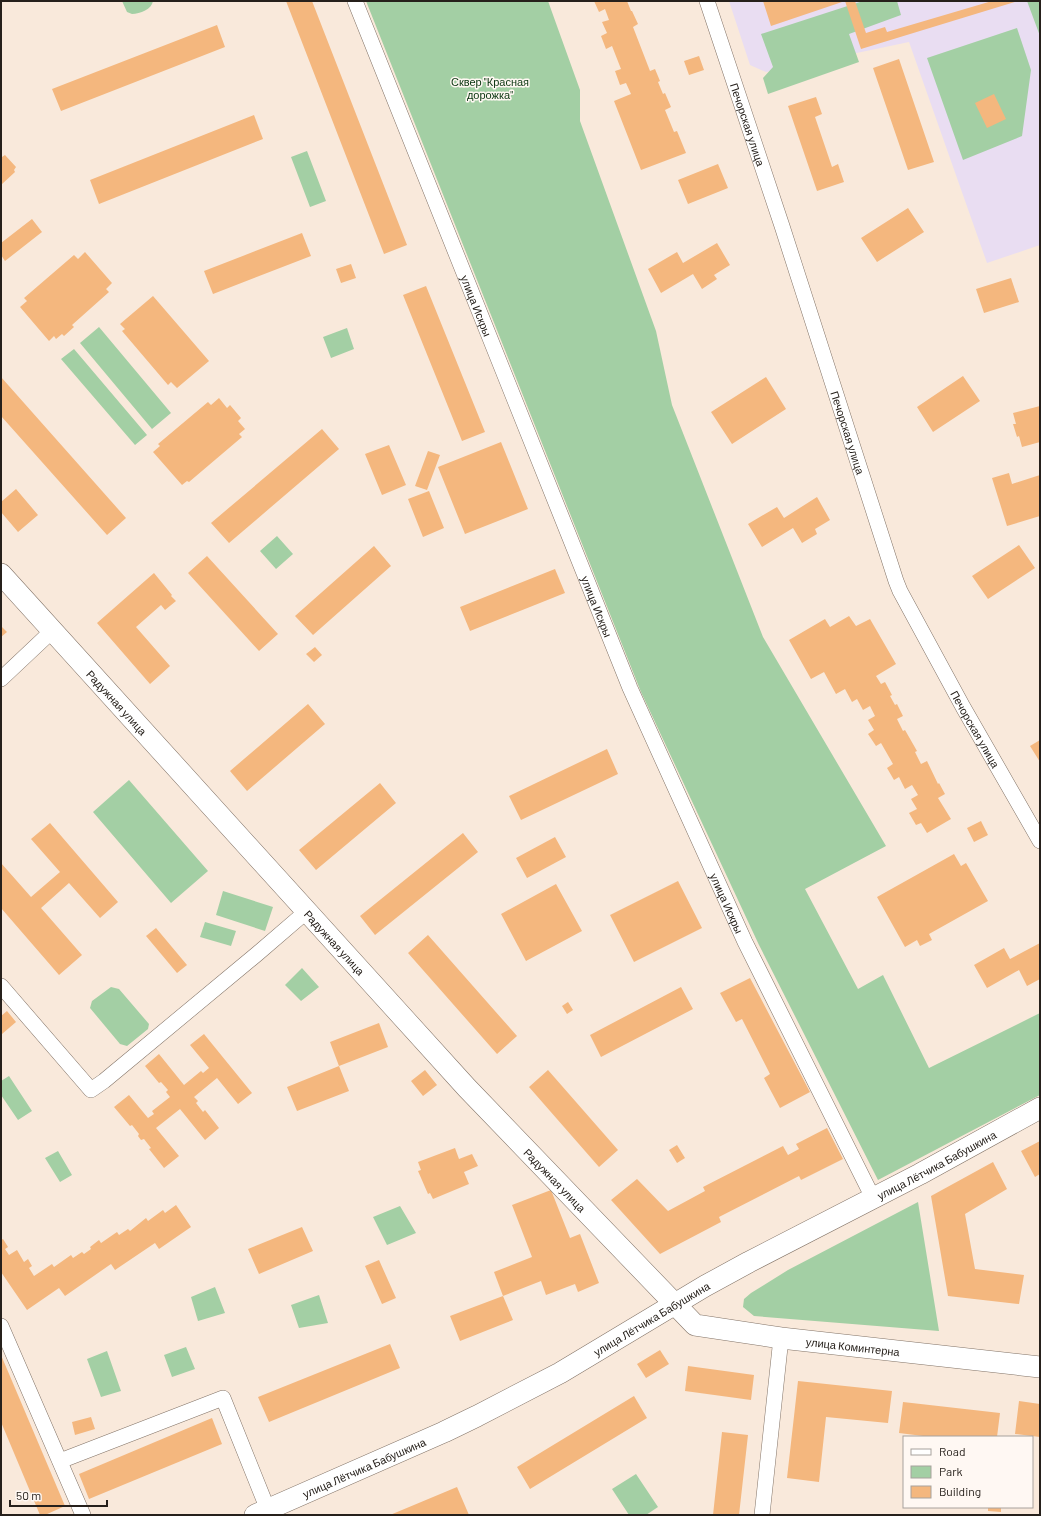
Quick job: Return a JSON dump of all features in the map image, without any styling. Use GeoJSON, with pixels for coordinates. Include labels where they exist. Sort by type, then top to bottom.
{"type":"FeatureCollection","features":[{"type":"Feature","properties":{"kind":"street","name":"улица Искры"},"geometry":{"type":"LineString","coordinates":[[355,1],[630,688],[745,942],[873,1198]]}},
{"type":"Feature","properties":{"kind":"street","name":"Печорская улица"},"geometry":{"type":"LineString","coordinates":[[706,1],[782,226],[896,581],[963,707],[1040,841]]}},
{"type":"Feature","properties":{"kind":"street","name":"Радужная улица"},"geometry":{"type":"LineString","coordinates":[[1,574],[467,1088],[674,1304]]}},
{"type":"Feature","properties":{"kind":"street"},"geometry":{"type":"LineString","coordinates":[[1,679],[52,630]]}},
{"type":"Feature","properties":{"kind":"street"},"geometry":{"type":"LineString","coordinates":[[1,986],[91,1090],[104,1081],[241,967],[306,911]]}},
{"type":"Feature","properties":{"kind":"street","name":"улица Лётчика Бабушкина"},"geometry":{"type":"LineString","coordinates":[[262,1512],[444,1432],[560,1373],[674,1304],[749,1262],[920,1174],[1040,1108]]}},
{"type":"Feature","properties":{"kind":"street","name":"улица Коминтерна"},"geometry":{"type":"LineString","coordinates":[[674,1304],[696,1325],[781,1338],[1040,1367]]}},
{"type":"Feature","properties":{"kind":"street"},"geometry":{"type":"LineString","coordinates":[[1,1326],[83,1515]]}},
{"type":"Feature","properties":{"kind":"street"},"geometry":{"type":"LineString","coordinates":[[762,1515],[781,1338]]}},
{"type":"Feature","properties":{"kind":"street"},"geometry":{"type":"LineString","coordinates":[[60,1461],[223,1398],[262,1512]]}},
{"type":"Feature","properties":{"kind":"shaded area"},"geometry":{"type":"Polygon","coordinates":[[[729,1],[1040,1],[1040,245],[987,263],[909,42],[766,72],[750,65],[729,1]]]}},
{"type":"Feature","properties":{"kind":"green space"},"geometry":{"type":"Polygon","coordinates":[[[122,1],[153,1],[152,4],[145,10],[132,14],[127,12],[122,1]]]}},
{"type":"Feature","properties":{"kind":"green space","name":"Сквер \"Красная дорожка\""},"geometry":{"type":"Polygon","coordinates":[[[366,1],[548,1],[580,90],[580,121],[656,331],[672,405],[763,637],[886,846],[805,889],[858,989],[883,975],[929,1068],[1040,1013],[1040,1095],[878,1180],[759,945],[641,692],[366,1]]]}},
{"type":"Feature","properties":{"kind":"green space"},"geometry":{"type":"Polygon","coordinates":[[[863,1],[897,1],[901,15],[849,34],[859,62],[768,94],[763,78],[773,67],[761,34],[863,1]]]}},
{"type":"Feature","properties":{"kind":"green space"},"geometry":{"type":"Polygon","coordinates":[[[1027,1],[1040,1],[1040,36],[1027,1]]]}},
{"type":"Feature","properties":{"kind":"green space"},"geometry":{"type":"Polygon","coordinates":[[[1017,28],[1031,70],[1022,136],[963,160],[927,58],[1017,28]]]}},
{"type":"Feature","properties":{"kind":"green space"},"geometry":{"type":"Polygon","coordinates":[[[307,151],[326,201],[310,207],[291,157],[307,151]]]}},
{"type":"Feature","properties":{"kind":"green space"},"geometry":{"type":"Polygon","coordinates":[[[99,327],[171,413],[152,429],[80,343],[99,327]]]}},
{"type":"Feature","properties":{"kind":"green space"},"geometry":{"type":"Polygon","coordinates":[[[347,328],[354,349],[331,358],[323,337],[347,328]]]}},
{"type":"Feature","properties":{"kind":"green space"},"geometry":{"type":"Polygon","coordinates":[[[74,349],[147,435],[135,445],[61,359],[74,349]]]}},
{"type":"Feature","properties":{"kind":"green space"},"geometry":{"type":"Polygon","coordinates":[[[277,536],[293,554],[276,569],[260,551],[277,536]]]}},
{"type":"Feature","properties":{"kind":"green space"},"geometry":{"type":"Polygon","coordinates":[[[129,780],[208,871],[171,903],[93,812],[129,780]]]}},
{"type":"Feature","properties":{"kind":"green space"},"geometry":{"type":"Polygon","coordinates":[[[223,891],[273,907],[265,931],[216,915],[223,891]]]}},
{"type":"Feature","properties":{"kind":"green space"},"geometry":{"type":"Polygon","coordinates":[[[205,922],[236,931],[231,946],[200,937],[205,922]]]}},
{"type":"Feature","properties":{"kind":"green space"},"geometry":{"type":"Polygon","coordinates":[[[302,968],[319,987],[301,1001],[285,985],[302,968]]]}},
{"type":"Feature","properties":{"kind":"green space"},"geometry":{"type":"Polygon","coordinates":[[[111,987],[119,989],[149,1024],[148,1029],[127,1046],[120,1044],[90,1008],[92,1001],[111,987]]]}},
{"type":"Feature","properties":{"kind":"green space"},"geometry":{"type":"Polygon","coordinates":[[[9,1076],[32,1111],[18,1120],[1,1095],[1,1081],[9,1076]]]}},
{"type":"Feature","properties":{"kind":"green space"},"geometry":{"type":"Polygon","coordinates":[[[58,1151],[72,1175],[60,1182],[45,1158],[58,1151]]]}},
{"type":"Feature","properties":{"kind":"green space"},"geometry":{"type":"Polygon","coordinates":[[[918,1202],[939,1331],[754,1316],[743,1307],[744,1299],[751,1293],[788,1270],[918,1202]]]}},
{"type":"Feature","properties":{"kind":"green space"},"geometry":{"type":"Polygon","coordinates":[[[400,1206],[416,1233],[387,1245],[373,1217],[400,1206]]]}},
{"type":"Feature","properties":{"kind":"green space"},"geometry":{"type":"Polygon","coordinates":[[[215,1287],[225,1313],[198,1321],[191,1297],[215,1287]]]}},
{"type":"Feature","properties":{"kind":"green space"},"geometry":{"type":"Polygon","coordinates":[[[319,1295],[328,1323],[299,1328],[291,1305],[319,1295]]]}},
{"type":"Feature","properties":{"kind":"green space"},"geometry":{"type":"Polygon","coordinates":[[[186,1347],[195,1369],[172,1377],[164,1355],[186,1347]]]}},
{"type":"Feature","properties":{"kind":"green space"},"geometry":{"type":"Polygon","coordinates":[[[107,1351],[121,1391],[101,1397],[87,1359],[107,1351]]]}},
{"type":"Feature","properties":{"kind":"green space"},"geometry":{"type":"Polygon","coordinates":[[[636,1474],[658,1507],[646,1515],[629,1515],[612,1489],[636,1474]]]}},
{"type":"Feature","properties":{"kind":"building"},"geometry":{"type":"Polygon","coordinates":[[[286,1],[312,1],[407,245],[384,254],[286,1]]]}},
{"type":"Feature","properties":{"kind":"building"},"geometry":{"type":"Polygon","coordinates":[[[594,1],[627,1],[638,24],[633,27],[650,71],[655,69],[663,94],[665,93],[671,107],[665,110],[674,132],[677,131],[686,153],[641,170],[614,101],[631,94],[626,83],[620,85],[615,71],[621,69],[612,46],[606,49],[601,36],[607,33],[602,22],[609,20],[605,9],[599,12],[594,1]]]}},
{"type":"Feature","properties":{"kind":"building"},"geometry":{"type":"Polygon","coordinates":[[[763,1],[845,1],[771,26],[763,1]]]}},
{"type":"Feature","properties":{"kind":"building"},"geometry":{"type":"Polygon","coordinates":[[[845,1],[855,1],[866,33],[885,27],[887,32],[992,1],[1018,1],[861,49],[845,1]]]}},
{"type":"Feature","properties":{"kind":"building"},"geometry":{"type":"Polygon","coordinates":[[[217,25],[225,47],[61,111],[52,89],[217,25]]]}},
{"type":"Feature","properties":{"kind":"building"},"geometry":{"type":"Polygon","coordinates":[[[699,56],[704,70],[689,75],[684,61],[699,56]]]}},
{"type":"Feature","properties":{"kind":"building"},"geometry":{"type":"Polygon","coordinates":[[[899,59],[934,162],[908,170],[873,68],[899,59]]]}},
{"type":"Feature","properties":{"kind":"building"},"geometry":{"type":"Polygon","coordinates":[[[994,94],[1006,119],[987,128],[975,103],[994,94]]]}},
{"type":"Feature","properties":{"kind":"building"},"geometry":{"type":"Polygon","coordinates":[[[816,97],[822,114],[815,117],[832,167],[838,164],[844,182],[817,191],[788,106],[816,97]]]}},
{"type":"Feature","properties":{"kind":"building"},"geometry":{"type":"Polygon","coordinates":[[[254,115],[263,139],[99,204],[90,180],[254,115]]]}},
{"type":"Feature","properties":{"kind":"building"},"geometry":{"type":"Polygon","coordinates":[[[5,155],[16,167],[14,170],[15,172],[1,185],[1,156],[2,157],[5,155]]]}},
{"type":"Feature","properties":{"kind":"building"},"geometry":{"type":"Polygon","coordinates":[[[718,164],[728,188],[688,204],[678,180],[718,164]]]}},
{"type":"Feature","properties":{"kind":"building"},"geometry":{"type":"Polygon","coordinates":[[[908,208],[924,232],[877,262],[861,238],[908,208]]]}},
{"type":"Feature","properties":{"kind":"building"},"geometry":{"type":"Polygon","coordinates":[[[32,219],[42,232],[5,261],[1,255],[1,243],[32,219]]]}},
{"type":"Feature","properties":{"kind":"building"},"geometry":{"type":"Polygon","coordinates":[[[302,233],[311,256],[213,294],[204,271],[302,233]]]}},
{"type":"Feature","properties":{"kind":"building"},"geometry":{"type":"Polygon","coordinates":[[[717,243],[730,265],[714,275],[717,279],[702,289],[693,274],[661,293],[648,269],[677,252],[683,263],[717,243]]]}},
{"type":"Feature","properties":{"kind":"building"},"geometry":{"type":"Polygon","coordinates":[[[85,252],[112,283],[106,289],[109,292],[72,325],[74,327],[64,336],[62,334],[56,339],[54,336],[49,341],[20,307],[27,301],[24,298],[74,255],[78,259],[85,252]]]}},
{"type":"Feature","properties":{"kind":"building"},"geometry":{"type":"Polygon","coordinates":[[[351,264],[356,278],[341,283],[336,269],[351,264]]]}},
{"type":"Feature","properties":{"kind":"building"},"geometry":{"type":"Polygon","coordinates":[[[1011,278],[1019,302],[984,313],[976,289],[1011,278]]]}},
{"type":"Feature","properties":{"kind":"building"},"geometry":{"type":"Polygon","coordinates":[[[426,286],[485,432],[462,441],[403,295],[426,286]]]}},
{"type":"Feature","properties":{"kind":"building"},"geometry":{"type":"Polygon","coordinates":[[[153,296],[209,361],[177,388],[171,382],[168,385],[122,331],[125,329],[120,324],[153,296]]]}},
{"type":"Feature","properties":{"kind":"building"},"geometry":{"type":"Polygon","coordinates":[[[963,376],[980,401],[933,432],[917,407],[963,376]]]}},
{"type":"Feature","properties":{"kind":"building"},"geometry":{"type":"Polygon","coordinates":[[[1,377],[126,518],[107,535],[1,416],[1,377]]]}},
{"type":"Feature","properties":{"kind":"building"},"geometry":{"type":"Polygon","coordinates":[[[766,377],[786,409],[732,444],[711,412],[766,377]]]}},
{"type":"Feature","properties":{"kind":"building"},"geometry":{"type":"Polygon","coordinates":[[[219,398],[227,408],[230,405],[241,418],[238,421],[245,429],[239,434],[242,437],[189,482],[187,481],[182,485],[153,452],[160,446],[158,444],[208,402],[211,405],[219,398]]]}},
{"type":"Feature","properties":{"kind":"building"},"geometry":{"type":"Polygon","coordinates":[[[1040,406],[1040,442],[1022,447],[1019,436],[1017,437],[1013,424],[1016,424],[1013,413],[1040,406]]]}},
{"type":"Feature","properties":{"kind":"building"},"geometry":{"type":"Polygon","coordinates":[[[322,429],[339,449],[229,543],[211,523],[322,429]]]}},
{"type":"Feature","properties":{"kind":"building"},"geometry":{"type":"Polygon","coordinates":[[[501,442],[528,509],[465,534],[438,467],[501,442]]]}},
{"type":"Feature","properties":{"kind":"building"},"geometry":{"type":"Polygon","coordinates":[[[389,445],[406,485],[382,495],[365,454],[389,445]]]}},
{"type":"Feature","properties":{"kind":"building"},"geometry":{"type":"Polygon","coordinates":[[[428,451],[440,455],[427,490],[415,486],[428,451]]]}},
{"type":"Feature","properties":{"kind":"building"},"geometry":{"type":"Polygon","coordinates":[[[1009,473],[1012,484],[1040,475],[1040,516],[1007,526],[992,478],[1009,473]]]}},
{"type":"Feature","properties":{"kind":"building"},"geometry":{"type":"Polygon","coordinates":[[[16,489],[38,515],[18,532],[1,512],[1,502],[16,489]]]}},
{"type":"Feature","properties":{"kind":"building"},"geometry":{"type":"Polygon","coordinates":[[[429,491],[444,528],[423,537],[408,499],[429,491]]]}},
{"type":"Feature","properties":{"kind":"building"},"geometry":{"type":"Polygon","coordinates":[[[817,497],[830,520],[815,529],[817,534],[802,543],[793,528],[762,547],[748,524],[777,507],[784,518],[817,497]]]}},
{"type":"Feature","properties":{"kind":"building"},"geometry":{"type":"Polygon","coordinates":[[[1019,545],[1035,568],[988,599],[972,576],[1019,545]]]}},
{"type":"Feature","properties":{"kind":"building"},"geometry":{"type":"Polygon","coordinates":[[[374,546],[391,566],[313,635],[295,616],[374,546]]]}},
{"type":"Feature","properties":{"kind":"building"},"geometry":{"type":"Polygon","coordinates":[[[207,556],[278,634],[259,651],[188,573],[207,556]]]}},
{"type":"Feature","properties":{"kind":"building"},"geometry":{"type":"Polygon","coordinates":[[[555,569],[565,593],[470,631],[460,607],[555,569]]]}},
{"type":"Feature","properties":{"kind":"building"},"geometry":{"type":"Polygon","coordinates":[[[154,573],[176,601],[165,610],[161,605],[136,627],[170,666],[150,684],[97,623],[154,573]]]}},
{"type":"Feature","properties":{"kind":"building"},"geometry":{"type":"Polygon","coordinates":[[[849,616],[856,626],[870,619],[896,664],[876,676],[881,684],[885,682],[892,695],[890,696],[895,705],[897,704],[903,716],[897,719],[903,731],[905,730],[917,751],[915,752],[921,764],[927,761],[938,784],[939,783],[945,794],[938,798],[951,819],[927,833],[921,823],[916,825],[909,813],[917,809],[911,799],[918,795],[912,785],[905,789],[899,777],[894,780],[887,768],[893,764],[881,743],[876,746],[868,734],[874,730],[868,720],[875,716],[870,706],[863,710],[857,699],[852,702],[845,689],[836,694],[824,672],[811,679],[789,640],[825,619],[830,627],[849,616]]]}},
{"type":"Feature","properties":{"kind":"building"},"geometry":{"type":"Polygon","coordinates":[[[1,626],[7,632],[1,637],[1,626]]]}},
{"type":"Feature","properties":{"kind":"building"},"geometry":{"type":"Polygon","coordinates":[[[315,647],[322,655],[314,662],[306,654],[315,647]]]}},
{"type":"Feature","properties":{"kind":"building"},"geometry":{"type":"Polygon","coordinates":[[[308,704],[325,724],[247,791],[230,771],[308,704]]]}},
{"type":"Feature","properties":{"kind":"building"},"geometry":{"type":"Polygon","coordinates":[[[1040,740],[1040,762],[1030,746],[1040,740]]]}},
{"type":"Feature","properties":{"kind":"building"},"geometry":{"type":"Polygon","coordinates":[[[607,749],[618,774],[521,820],[509,796],[607,749]]]}},
{"type":"Feature","properties":{"kind":"building"},"geometry":{"type":"Polygon","coordinates":[[[380,783],[396,803],[316,870],[299,850],[380,783]]]}},
{"type":"Feature","properties":{"kind":"building"},"geometry":{"type":"Polygon","coordinates":[[[981,821],[988,835],[974,842],[967,828],[981,821]]]}},
{"type":"Feature","properties":{"kind":"building"},"geometry":{"type":"Polygon","coordinates":[[[50,823],[118,902],[100,918],[69,883],[41,908],[82,955],[59,975],[1,908],[1,863],[31,897],[60,872],[31,839],[50,823]]]}},
{"type":"Feature","properties":{"kind":"building"},"geometry":{"type":"Polygon","coordinates":[[[463,833],[478,852],[375,935],[360,916],[463,833]]]}},
{"type":"Feature","properties":{"kind":"building"},"geometry":{"type":"Polygon","coordinates":[[[555,837],[566,857],[527,878],[516,858],[555,837]]]}},
{"type":"Feature","properties":{"kind":"building"},"geometry":{"type":"Polygon","coordinates":[[[954,854],[961,866],[966,863],[988,901],[929,934],[932,940],[920,946],[917,940],[905,947],[877,897],[954,854]]]}},
{"type":"Feature","properties":{"kind":"building"},"geometry":{"type":"Polygon","coordinates":[[[678,881],[702,928],[634,962],[610,915],[678,881]]]}},
{"type":"Feature","properties":{"kind":"building"},"geometry":{"type":"Polygon","coordinates":[[[556,884],[582,931],[526,961],[501,914],[556,884]]]}},
{"type":"Feature","properties":{"kind":"building"},"geometry":{"type":"Polygon","coordinates":[[[156,928],[187,965],[177,973],[146,936],[156,928]]]}},
{"type":"Feature","properties":{"kind":"building"},"geometry":{"type":"Polygon","coordinates":[[[428,935],[517,1036],[497,1054],[408,953],[428,935]]]}},
{"type":"Feature","properties":{"kind":"building"},"geometry":{"type":"Polygon","coordinates":[[[1040,943],[1040,979],[1027,986],[1019,970],[987,988],[974,965],[1004,948],[1010,959],[1040,943]]]}},
{"type":"Feature","properties":{"kind":"building"},"geometry":{"type":"Polygon","coordinates":[[[750,978],[810,1092],[780,1108],[764,1078],[770,1074],[742,1019],[736,1022],[720,993],[750,978]]]}},
{"type":"Feature","properties":{"kind":"building"},"geometry":{"type":"Polygon","coordinates":[[[681,987],[693,1009],[601,1057],[590,1035],[681,987]]]}},
{"type":"Feature","properties":{"kind":"building"},"geometry":{"type":"Polygon","coordinates":[[[568,1002],[573,1010],[567,1014],[562,1006],[568,1002]]]}},
{"type":"Feature","properties":{"kind":"building"},"geometry":{"type":"Polygon","coordinates":[[[7,1011],[16,1022],[2,1034],[1,1016],[7,1011]]]}},
{"type":"Feature","properties":{"kind":"building"},"geometry":{"type":"Polygon","coordinates":[[[379,1023],[388,1047],[339,1066],[330,1042],[379,1023]]]}},
{"type":"Feature","properties":{"kind":"building"},"geometry":{"type":"Polygon","coordinates":[[[204,1034],[252,1093],[238,1104],[217,1078],[194,1097],[198,1101],[196,1103],[203,1112],[205,1110],[219,1128],[205,1140],[180,1109],[156,1128],[179,1156],[164,1168],[149,1149],[151,1148],[144,1139],[141,1140],[138,1136],[139,1134],[132,1125],[130,1126],[114,1107],[129,1095],[148,1118],[154,1114],[152,1111],[170,1097],[166,1092],[168,1090],[161,1082],[159,1083],[145,1066],[159,1054],[184,1085],[201,1071],[203,1073],[209,1068],[190,1045],[204,1034]]]}},
{"type":"Feature","properties":{"kind":"building"},"geometry":{"type":"Polygon","coordinates":[[[339,1066],[349,1091],[297,1111],[287,1087],[339,1066]]]}},
{"type":"Feature","properties":{"kind":"building"},"geometry":{"type":"Polygon","coordinates":[[[425,1070],[437,1085],[423,1096],[411,1081],[425,1070]]]}},
{"type":"Feature","properties":{"kind":"building"},"geometry":{"type":"Polygon","coordinates":[[[548,1070],[618,1150],[599,1167],[529,1087],[548,1070]]]}},
{"type":"Feature","properties":{"kind":"building"},"geometry":{"type":"Polygon","coordinates":[[[827,1128],[843,1159],[801,1180],[799,1176],[719,1217],[721,1222],[660,1254],[611,1200],[637,1179],[668,1211],[705,1191],[703,1187],[783,1146],[788,1155],[799,1149],[796,1144],[827,1128]]]}},
{"type":"Feature","properties":{"kind":"building"},"geometry":{"type":"Polygon","coordinates":[[[1040,1141],[1040,1174],[1035,1177],[1021,1151],[1040,1141]]]}},
{"type":"Feature","properties":{"kind":"building"},"geometry":{"type":"Polygon","coordinates":[[[677,1145],[685,1158],[677,1163],[669,1150],[677,1145]]]}},
{"type":"Feature","properties":{"kind":"building"},"geometry":{"type":"Polygon","coordinates":[[[455,1148],[459,1159],[472,1154],[478,1166],[464,1172],[469,1184],[433,1199],[430,1193],[428,1194],[418,1171],[421,1170],[418,1162],[455,1148]]]}},
{"type":"Feature","properties":{"kind":"building"},"geometry":{"type":"Polygon","coordinates":[[[993,1162],[1007,1189],[965,1214],[975,1269],[1024,1275],[1019,1304],[948,1296],[931,1196],[993,1162]]]}},
{"type":"Feature","properties":{"kind":"building"},"geometry":{"type":"Polygon","coordinates":[[[551,1190],[570,1238],[580,1234],[599,1283],[578,1292],[575,1284],[546,1295],[541,1281],[503,1296],[494,1272],[532,1257],[512,1205],[551,1190]]]}},
{"type":"Feature","properties":{"kind":"building"},"geometry":{"type":"Polygon","coordinates":[[[176,1205],[191,1227],[159,1249],[155,1243],[115,1270],[111,1264],[65,1296],[59,1288],[27,1310],[1,1272],[1,1240],[3,1239],[8,1247],[5,1249],[9,1255],[17,1250],[24,1262],[28,1259],[32,1266],[29,1268],[34,1276],[52,1264],[54,1267],[71,1255],[73,1258],[82,1252],[84,1254],[99,1240],[101,1243],[117,1232],[119,1235],[128,1229],[130,1231],[146,1218],[148,1221],[163,1210],[165,1213],[176,1205]]]}},
{"type":"Feature","properties":{"kind":"building"},"geometry":{"type":"Polygon","coordinates":[[[302,1227],[313,1251],[259,1274],[248,1249],[302,1227]]]}},
{"type":"Feature","properties":{"kind":"building"},"geometry":{"type":"Polygon","coordinates":[[[379,1260],[396,1298],[382,1304],[365,1266],[379,1260]]]}},
{"type":"Feature","properties":{"kind":"building"},"geometry":{"type":"Polygon","coordinates":[[[503,1296],[513,1320],[460,1341],[450,1316],[503,1296]]]}},
{"type":"Feature","properties":{"kind":"building"},"geometry":{"type":"Polygon","coordinates":[[[390,1344],[400,1368],[269,1422],[258,1397],[390,1344]]]}},
{"type":"Feature","properties":{"kind":"building"},"geometry":{"type":"Polygon","coordinates":[[[660,1350],[669,1364],[646,1378],[637,1364],[660,1350]]]}},
{"type":"Feature","properties":{"kind":"building"},"geometry":{"type":"Polygon","coordinates":[[[1,1355],[65,1506],[45,1515],[40,1515],[1,1422],[1,1355]]]}},
{"type":"Feature","properties":{"kind":"building"},"geometry":{"type":"Polygon","coordinates":[[[688,1366],[754,1375],[751,1400],[685,1391],[688,1366]]]}},
{"type":"Feature","properties":{"kind":"building"},"geometry":{"type":"Polygon","coordinates":[[[798,1381],[892,1391],[888,1423],[826,1417],[819,1482],[787,1478],[798,1381]]]}},
{"type":"Feature","properties":{"kind":"building"},"geometry":{"type":"Polygon","coordinates":[[[634,1396],[647,1418],[530,1489],[517,1467],[634,1396]]]}},
{"type":"Feature","properties":{"kind":"building"},"geometry":{"type":"Polygon","coordinates":[[[1019,1401],[1040,1404],[1040,1437],[1015,1434],[1019,1401]]]}},
{"type":"Feature","properties":{"kind":"building"},"geometry":{"type":"Polygon","coordinates":[[[903,1402],[1000,1413],[997,1436],[923,1436],[899,1433],[903,1402]]]}},
{"type":"Feature","properties":{"kind":"building"},"geometry":{"type":"Polygon","coordinates":[[[91,1417],[95,1429],[75,1435],[72,1422],[91,1417]]]}},
{"type":"Feature","properties":{"kind":"building"},"geometry":{"type":"Polygon","coordinates":[[[212,1418],[222,1444],[89,1499],[79,1474],[212,1418]]]}},
{"type":"Feature","properties":{"kind":"building"},"geometry":{"type":"Polygon","coordinates":[[[722,1432],[748,1435],[739,1515],[713,1515],[722,1432]]]}},
{"type":"Feature","properties":{"kind":"building"},"geometry":{"type":"Polygon","coordinates":[[[457,1487],[469,1515],[390,1515],[457,1487]]]}},
{"type":"Feature","properties":{"kind":"building"},"geometry":{"type":"Polygon","coordinates":[[[988,1508],[1001,1508],[1001,1512],[988,1511],[988,1508]]]}}]}
